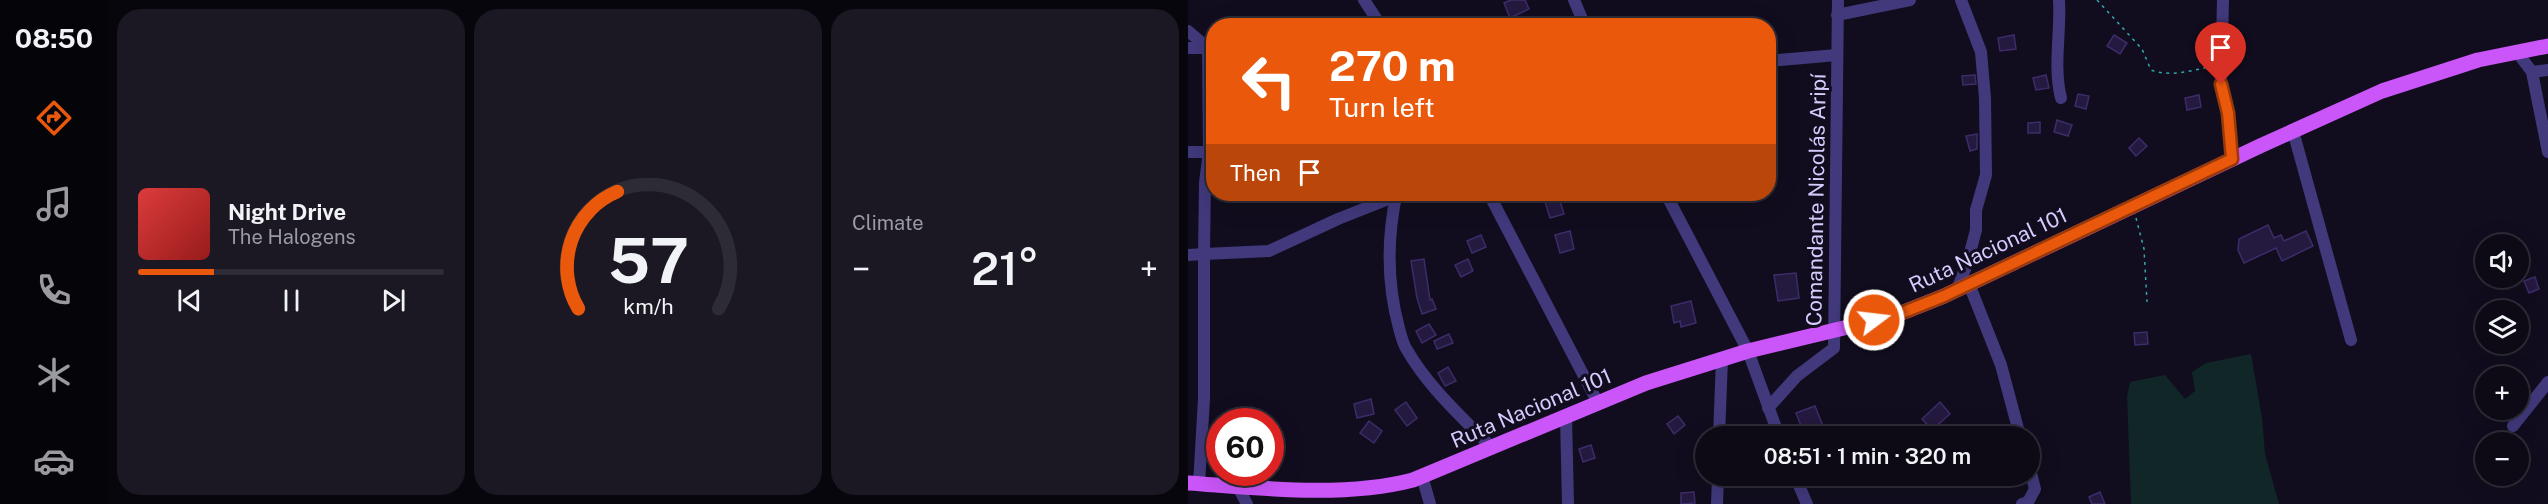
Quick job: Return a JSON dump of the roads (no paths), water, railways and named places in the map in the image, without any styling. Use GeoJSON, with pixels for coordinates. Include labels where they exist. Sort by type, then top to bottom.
{"type":"FeatureCollection","features":[{"type":"Feature","properties":{"kind":"main road","name":"Ruta Nacional 101"},"geometry":{"type":"LineString","coordinates":[[1193,483],[1238,487],[1350,490],[1384,487],[1422,476],[1646,383],[1748,351],[1894,316],[1963,287],[2232,159],[2382,91],[2433,73],[2548,46]]}},
{"type":"Feature","properties":{"kind":"street"},"geometry":{"type":"LineString","coordinates":[[1364,0],[1376,18]]}},
{"type":"Feature","properties":{"kind":"street"},"geometry":{"type":"LineString","coordinates":[[1574,0],[1582,18]]}},
{"type":"Feature","properties":{"kind":"street","name":"Comandante Nicolás Aripí"},"geometry":{"type":"LineString","coordinates":[[1768,408],[1797,376],[1834,348],[1838,0]]}},
{"type":"Feature","properties":{"kind":"street"},"geometry":{"type":"LineString","coordinates":[[1838,15],[1910,0]]}},
{"type":"Feature","properties":{"kind":"street"},"geometry":{"type":"LineString","coordinates":[[1961,0],[1981,52],[1985,98],[1986,175],[1976,210],[1976,230],[1963,287],[2001,365],[2017,426]]}},
{"type":"Feature","properties":{"kind":"street"},"geometry":{"type":"LineString","coordinates":[[2059,0],[2060,28],[2056,78],[2061,98]]}},
{"type":"Feature","properties":{"kind":"street"},"geometry":{"type":"LineString","coordinates":[[2223,0],[2221,84],[2228,113],[2232,159]]}},
{"type":"Feature","properties":{"kind":"street"},"geometry":{"type":"LineString","coordinates":[[1188,31],[1206,46]]}},
{"type":"Feature","properties":{"kind":"street"},"geometry":{"type":"LineString","coordinates":[[1188,48],[1206,48]]}},
{"type":"Feature","properties":{"kind":"street"},"geometry":{"type":"LineString","coordinates":[[2517,52],[2532,72],[2548,152]]}},
{"type":"Feature","properties":{"kind":"street"},"geometry":{"type":"LineString","coordinates":[[1776,60],[1837,55]]}},
{"type":"Feature","properties":{"kind":"street"},"geometry":{"type":"LineString","coordinates":[[2532,72],[2548,70]]}},
{"type":"Feature","properties":{"kind":"street"},"geometry":{"type":"LineString","coordinates":[[2293,131],[2351,340]]}},
{"type":"Feature","properties":{"kind":"street"},"geometry":{"type":"LineString","coordinates":[[1188,152],[1206,152]]}},
{"type":"Feature","properties":{"kind":"street"},"geometry":{"type":"LineString","coordinates":[[1193,483],[1201,444],[1204,399],[1206,174]]}},
{"type":"Feature","properties":{"kind":"street"},"geometry":{"type":"LineString","coordinates":[[1188,255],[1269,251],[1384,201]]}},
{"type":"Feature","properties":{"kind":"street"},"geometry":{"type":"LineString","coordinates":[[1397,201],[1392,218],[1388,267],[1394,310],[1405,348],[1430,384],[1492,448]]}},
{"type":"Feature","properties":{"kind":"street"},"geometry":{"type":"LineString","coordinates":[[1493,201],[1598,403]]}},
{"type":"Feature","properties":{"kind":"street"},"geometry":{"type":"LineString","coordinates":[[1670,201],[1748,351],[1775,426]]}},
{"type":"Feature","properties":{"kind":"street"},"geometry":{"type":"LineString","coordinates":[[1719,426],[1722,359]]}},
{"type":"Feature","properties":{"kind":"street"},"geometry":{"type":"LineString","coordinates":[[2513,426],[2548,382]]}},
{"type":"Feature","properties":{"kind":"street"},"geometry":{"type":"LineString","coordinates":[[1566,417],[1568,504]]}},
{"type":"Feature","properties":{"kind":"street"},"geometry":{"type":"LineString","coordinates":[[1188,444],[1201,444]]}},
{"type":"Feature","properties":{"kind":"street"},"geometry":{"type":"LineString","coordinates":[[1422,476],[1430,504]]}},
{"type":"Feature","properties":{"kind":"street"},"geometry":{"type":"LineString","coordinates":[[1717,504],[1718,486]]}},
{"type":"Feature","properties":{"kind":"street"},"geometry":{"type":"LineString","coordinates":[[1799,486],[1807,504]]}},
{"type":"Feature","properties":{"kind":"street"},"geometry":{"type":"LineString","coordinates":[[2022,504],[2028,502],[2034,486]]}},
{"type":"Feature","properties":{"kind":"street"},"geometry":{"type":"LineString","coordinates":[[1238,487],[1247,504]]}}]}
